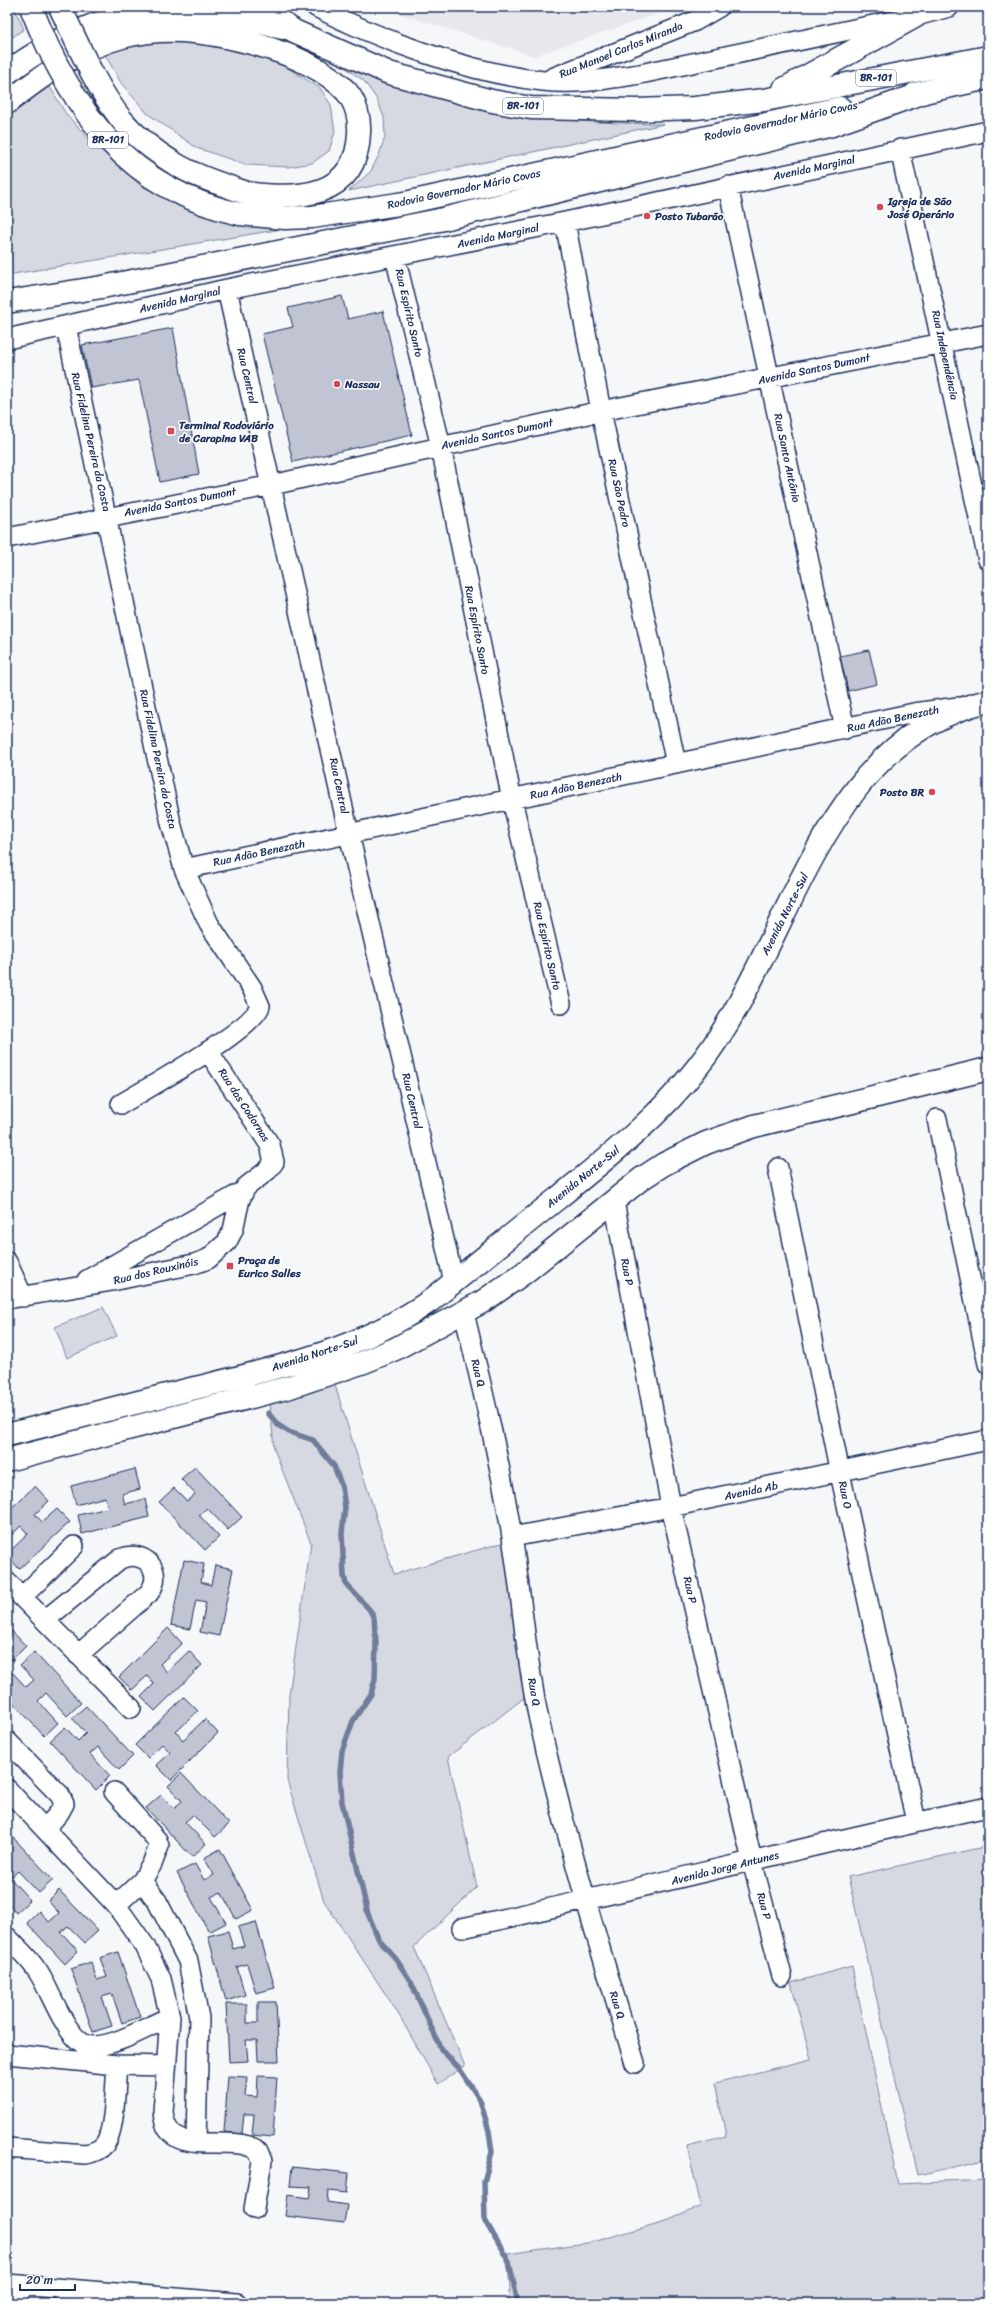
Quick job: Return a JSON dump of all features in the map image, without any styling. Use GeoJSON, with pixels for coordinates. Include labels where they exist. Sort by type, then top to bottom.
{"type":"FeatureCollection","features":[{"type":"Feature","properties":{"kind":"main road","name":"Rodovia Governador Mário Covas"},"geometry":{"type":"LineString","coordinates":[[31,7],[61,73],[82,108],[125,157],[148,176],[180,195],[210,208],[240,214],[285,218],[312,216],[405,203],[808,115],[988,78]]}},
{"type":"Feature","properties":{"kind":"main road"},"geometry":{"type":"LineString","coordinates":[[7,103],[36,80],[75,56],[100,44],[150,30],[181,30],[220,34],[267,47],[301,61],[329,78],[346,92],[355,105],[360,122],[359,141],[353,161],[341,178],[330,186],[311,194],[292,197],[247,193],[205,179],[178,165],[134,132],[121,118],[102,89],[60,7]]}},
{"type":"Feature","properties":{"kind":"main road","name":"Rodovia Governador Mário Covas"},"geometry":{"type":"LineString","coordinates":[[260,7],[294,31],[389,73],[492,100],[531,108],[636,110],[695,108],[764,100],[988,57]]}},
{"type":"Feature","properties":{"kind":"main road"},"geometry":{"type":"LineString","coordinates":[[7,73],[46,47],[76,32],[128,15],[172,10],[210,13],[294,31]]}},
{"type":"Feature","properties":{"kind":"main road"},"geometry":{"type":"LineString","coordinates":[[764,100],[916,16]]}},
{"type":"Feature","properties":{"kind":"main road"},"geometry":{"type":"LineString","coordinates":[[7,302],[102,287],[439,220],[832,125],[928,91]]}},
{"type":"Feature","properties":{"kind":"main road","name":"Avenida Norte-Sul"},"geometry":{"type":"LineString","coordinates":[[7,1435],[249,1375],[348,1345],[407,1317],[454,1282],[617,1150],[676,1093],[697,1068],[729,1021],[831,824],[844,804],[863,780],[902,742],[921,729],[978,703]]}},
{"type":"Feature","properties":{"kind":"main road","name":"Avenida Norte-Sul"},"geometry":{"type":"LineString","coordinates":[[7,1460],[256,1396],[334,1373],[395,1349],[464,1313],[524,1273],[614,1201],[664,1164],[699,1146],[731,1133],[988,1069]]}},
{"type":"Feature","properties":{"kind":"street"},"geometry":{"type":"LineString","coordinates":[[316,7],[377,35],[444,58],[492,72],[544,82],[599,80],[640,74],[916,16],[949,7]]}},
{"type":"Feature","properties":{"kind":"street","name":"Rua Manoel Carlos Miranda"},"geometry":{"type":"LineString","coordinates":[[544,82],[695,21],[719,7]]}},
{"type":"Feature","properties":{"kind":"street","name":"Avenida Marginal"},"geometry":{"type":"LineString","coordinates":[[7,338],[227,289],[565,222],[900,149],[988,132]]}},
{"type":"Feature","properties":{"kind":"street","name":"Rua Independência"},"geometry":{"type":"LineString","coordinates":[[900,149],[988,560]]}},
{"type":"Feature","properties":{"kind":"street","name":"Rua Santo Antônio"},"geometry":{"type":"LineString","coordinates":[[728,186],[845,729]]}},
{"type":"Feature","properties":{"kind":"street","name":"Rua São Pedro"},"geometry":{"type":"LineString","coordinates":[[565,222],[601,411],[676,764]]}},
{"type":"Feature","properties":{"kind":"street","name":"Rua Espírito Santo"},"geometry":{"type":"LineString","coordinates":[[395,256],[441,447],[512,800],[561,1004]]}},
{"type":"Feature","properties":{"kind":"street","name":"Rua Central"},"geometry":{"type":"LineString","coordinates":[[227,289],[349,834],[454,1282]]}},
{"type":"Feature","properties":{"kind":"street","name":"Rua Fidelina Pereira da Costa"},"geometry":{"type":"LineString","coordinates":[[66,326],[88,438],[108,516],[171,823],[184,869],[209,924],[252,988],[260,1006],[249,1021],[208,1051],[121,1104]]}},
{"type":"Feature","properties":{"kind":"street","name":"Avenida Santos Dumont"},"geometry":{"type":"LineString","coordinates":[[7,538],[108,516],[272,485],[601,411],[988,334]]}},
{"type":"Feature","properties":{"kind":"street","name":"Rua Adão Benezath"},"geometry":{"type":"LineString","coordinates":[[184,869],[845,729],[914,713],[978,703]]}},
{"type":"Feature","properties":{"kind":"street","name":"Rua das Codornas"},"geometry":{"type":"LineString","coordinates":[[208,1051],[270,1146],[274,1162],[268,1170],[252,1181],[242,1192]]}},
{"type":"Feature","properties":{"kind":"street"},"geometry":{"type":"LineString","coordinates":[[937,1119],[988,1364]]}},
{"type":"Feature","properties":{"kind":"street","name":"Rua O"},"geometry":{"type":"LineString","coordinates":[[778,1168],[840,1473],[916,1822]]}},
{"type":"Feature","properties":{"kind":"street"},"geometry":{"type":"LineString","coordinates":[[74,1288],[242,1192]]}},
{"type":"Feature","properties":{"kind":"street","name":"Rua dos Rouxinóis"},"geometry":{"type":"LineString","coordinates":[[15,1298],[194,1264],[208,1259],[227,1242],[233,1230],[242,1192]]}},
{"type":"Feature","properties":{"kind":"street","name":"Rua P"},"geometry":{"type":"LineString","coordinates":[[614,1201],[671,1507],[752,1861],[782,1976]]}},
{"type":"Feature","properties":{"kind":"street"},"geometry":{"type":"LineString","coordinates":[[7,1262],[15,1298]]}},
{"type":"Feature","properties":{"kind":"street","name":"Rua Q"},"geometry":{"type":"LineString","coordinates":[[464,1313],[484,1397],[512,1537],[526,1647],[539,1720],[585,1902],[635,2063]]}},
{"type":"Feature","properties":{"kind":"street","name":"Avenida Ab"},"geometry":{"type":"LineString","coordinates":[[512,1537],[840,1473],[988,1440]]}},
{"type":"Feature","properties":{"kind":"street"},"geometry":{"type":"LineString","coordinates":[[22,1597],[74,1546]]}},
{"type":"Feature","properties":{"kind":"street"},"geometry":{"type":"LineString","coordinates":[[46,1620],[120,1559],[134,1555],[143,1558],[148,1562],[153,1568],[156,1576],[155,1582],[149,1593],[78,1655]]}},
{"type":"Feature","properties":{"kind":"street"},"geometry":{"type":"LineString","coordinates":[[7,1582],[131,1708]]}},
{"type":"Feature","properties":{"kind":"street"},"geometry":{"type":"LineString","coordinates":[[7,1741],[60,1795],[64,1804],[59,1813],[45,1829]]}},
{"type":"Feature","properties":{"kind":"street"},"geometry":{"type":"LineString","coordinates":[[114,1792],[157,1840],[159,1846],[155,1858],[142,1881],[116,1905]]}},
{"type":"Feature","properties":{"kind":"street"},"geometry":{"type":"LineString","coordinates":[[9,1794],[45,1829],[116,1905],[145,1946],[158,1973],[170,2017],[166,2066],[164,2112],[165,2127],[176,2138],[196,2142],[241,2144],[258,2151],[262,2161],[254,2209]]}},
{"type":"Feature","properties":{"kind":"street","name":"Avenida Jorge Antunes"},"geometry":{"type":"LineString","coordinates":[[462,1928],[585,1902],[916,1822],[988,1807]]}},
{"type":"Feature","properties":{"kind":"street"},"geometry":{"type":"LineString","coordinates":[[142,1881],[157,1901],[188,1961],[199,2018],[196,2142]]}},
{"type":"Feature","properties":{"kind":"street"},"geometry":{"type":"LineString","coordinates":[[7,1937],[37,1969],[58,2006],[70,2034],[82,2045],[93,2046],[112,2042],[170,2017]]}},
{"type":"Feature","properties":{"kind":"street"},"geometry":{"type":"LineString","coordinates":[[7,2054],[117,2065],[166,2066]]}},
{"type":"Feature","properties":{"kind":"street"},"geometry":{"type":"LineString","coordinates":[[7,2148],[85,2154],[97,2151],[104,2144],[110,2128],[117,2065]]}},
{"type":"Feature","properties":{"kind":"street"},"geometry":{"type":"LineString","coordinates":[[15,2303],[11,2283],[237,2303]]}},
{"type":"Feature","properties":{"kind":"shaded area"},"geometry":{"type":"Polygon","coordinates":[[[7,7],[14,7],[24,29],[7,41],[7,7]]]}},
{"type":"Feature","properties":{"kind":"shaded area"},"geometry":{"type":"Polygon","coordinates":[[[378,7],[656,7],[661,13],[534,56],[378,7]]]}},
{"type":"Feature","properties":{"kind":"shaded area"},"geometry":{"type":"Polygon","coordinates":[[[174,34],[270,57],[320,88],[331,105],[335,132],[329,151],[312,163],[289,167],[247,165],[197,148],[148,114],[121,83],[103,51],[174,34]]]}},
{"type":"Feature","properties":{"kind":"shaded area"},"geometry":{"type":"Polygon","coordinates":[[[339,63],[374,77],[427,94],[463,104],[504,112],[549,119],[664,124],[349,191],[371,171],[379,155],[385,137],[384,117],[376,98],[364,81],[339,63]]]}},
{"type":"Feature","properties":{"kind":"shaded area"},"geometry":{"type":"Polygon","coordinates":[[[47,82],[66,114],[89,139],[140,185],[186,209],[231,224],[282,229],[7,275],[7,109],[47,82]]]}},
{"type":"Feature","properties":{"kind":"shaded area"},"geometry":{"type":"Polygon","coordinates":[[[103,1307],[117,1336],[67,1358],[55,1327],[103,1307]]]}},
{"type":"Feature","properties":{"kind":"shaded area"},"geometry":{"type":"Polygon","coordinates":[[[334,1382],[394,1574],[508,1541],[538,1687],[448,1757],[477,1887],[414,1947],[465,2066],[438,2084],[396,2010],[324,1901],[287,1780],[289,1695],[311,1543],[274,1449],[270,1403],[334,1382]]]}},
{"type":"Feature","properties":{"kind":"shaded area"},"geometry":{"type":"Polygon","coordinates":[[[988,1846],[988,2159],[918,2175],[848,1877],[988,1846]]]}},
{"type":"Feature","properties":{"kind":"shaded area"},"geometry":{"type":"Polygon","coordinates":[[[852,1966],[898,2184],[988,2180],[988,2303],[506,2303],[510,2289],[507,2254],[593,2242],[669,2220],[701,2206],[687,2146],[726,2136],[715,2083],[811,2059],[791,1983],[852,1966]]]}},
{"type":"Feature","properties":{"kind":"building","name":"Nassau"},"geometry":{"type":"Polygon","coordinates":[[[342,296],[348,319],[383,311],[412,435],[293,462],[262,334],[293,327],[288,308],[342,296]]]}},
{"type":"Feature","properties":{"kind":"building","name":"Terminal Rodoviário de Carapina VAB"},"geometry":{"type":"Polygon","coordinates":[[[173,328],[199,474],[160,482],[139,380],[91,388],[82,345],[173,328]]]}},
{"type":"Feature","properties":{"kind":"building"},"geometry":{"type":"Polygon","coordinates":[[[869,650],[877,684],[848,691],[840,656],[869,650]]]}},
{"type":"Feature","properties":{"kind":"building"},"geometry":{"type":"Polygon","coordinates":[[[195,1467],[242,1517],[228,1530],[207,1508],[199,1515],[219,1537],[205,1550],[159,1502],[174,1488],[187,1501],[195,1494],[181,1479],[195,1467]]]}},
{"type":"Feature","properties":{"kind":"building"},"geometry":{"type":"Polygon","coordinates":[[[135,1469],[140,1489],[122,1494],[125,1504],[145,1499],[149,1517],[82,1534],[78,1515],[108,1508],[105,1497],[76,1505],[71,1486],[135,1469]]]}},
{"type":"Feature","properties":{"kind":"building"},"geometry":{"type":"Polygon","coordinates":[[[35,1486],[49,1501],[35,1514],[42,1522],[57,1509],[70,1522],[19,1569],[7,1554],[28,1534],[21,1526],[7,1539],[7,1512],[35,1486]]]}},
{"type":"Feature","properties":{"kind":"building"},"geometry":{"type":"Polygon","coordinates":[[[184,1560],[204,1564],[201,1582],[211,1585],[215,1565],[233,1569],[219,1636],[200,1632],[206,1602],[196,1600],[190,1629],[171,1625],[184,1560]]]}},
{"type":"Feature","properties":{"kind":"building"},"geometry":{"type":"Polygon","coordinates":[[[7,1626],[26,1646],[12,1660],[7,1654],[7,1626]]]}},
{"type":"Feature","properties":{"kind":"building"},"geometry":{"type":"Polygon","coordinates":[[[168,1628],[182,1643],[160,1664],[167,1672],[189,1651],[202,1665],[155,1711],[141,1697],[154,1684],[147,1676],[132,1690],[119,1677],[168,1628]]]}},
{"type":"Feature","properties":{"kind":"building"},"geometry":{"type":"Polygon","coordinates":[[[34,1652],[81,1703],[67,1716],[46,1693],[38,1701],[58,1723],[44,1736],[7,1696],[7,1679],[13,1673],[26,1687],[34,1680],[20,1665],[34,1652]]]}},
{"type":"Feature","properties":{"kind":"building"},"geometry":{"type":"Polygon","coordinates":[[[184,1697],[198,1711],[176,1732],[183,1740],[205,1719],[218,1733],[171,1780],[156,1765],[170,1752],[162,1744],[148,1758],[135,1745],[184,1697]]]}},
{"type":"Feature","properties":{"kind":"building"},"geometry":{"type":"Polygon","coordinates":[[[86,1706],[133,1756],[119,1770],[98,1747],[90,1754],[110,1776],[96,1790],[50,1741],[65,1727],[78,1741],[86,1733],[72,1718],[86,1706]]]}},
{"type":"Feature","properties":{"kind":"building"},"geometry":{"type":"Polygon","coordinates":[[[181,1773],[229,1824],[215,1837],[193,1815],[185,1822],[206,1844],[192,1857],[146,1808],[161,1795],[174,1808],[182,1801],[168,1786],[181,1773]]]}},
{"type":"Feature","properties":{"kind":"building"},"geometry":{"type":"Polygon","coordinates":[[[7,1831],[53,1880],[39,1893],[18,1871],[10,1878],[30,1900],[16,1913],[7,1903],[7,1831]]]}},
{"type":"Feature","properties":{"kind":"building"},"geometry":{"type":"Polygon","coordinates":[[[220,1849],[253,1910],[236,1919],[221,1892],[211,1897],[226,1923],[209,1932],[177,1873],[195,1864],[204,1880],[214,1875],[204,1858],[220,1849]]]}},
{"type":"Feature","properties":{"kind":"building"},"geometry":{"type":"Polygon","coordinates":[[[59,1890],[98,1931],[85,1943],[68,1926],[61,1932],[78,1951],[65,1964],[27,1923],[39,1911],[49,1922],[59,1913],[48,1901],[59,1890]]]}},
{"type":"Feature","properties":{"kind":"building"},"geometry":{"type":"Polygon","coordinates":[[[256,1922],[275,1988],[256,1993],[247,1964],[237,1967],[245,1995],[226,2001],[208,1936],[228,1931],[233,1949],[244,1946],[238,1927],[256,1922]]]}},
{"type":"Feature","properties":{"kind":"building"},"geometry":{"type":"Polygon","coordinates":[[[118,1952],[140,2017],[122,2023],[112,1994],[102,1997],[112,2026],[93,2032],[71,1969],[91,1962],[97,1980],[107,1977],[100,1958],[118,1952]]]}},
{"type":"Feature","properties":{"kind":"building"},"geometry":{"type":"Polygon","coordinates":[[[258,2002],[276,2002],[279,2061],[258,2061],[257,2040],[246,2040],[248,2061],[229,2062],[226,2004],[247,2004],[247,2023],[258,2023],[258,2002]]]}},
{"type":"Feature","properties":{"kind":"building"},"geometry":{"type":"Polygon","coordinates":[[[228,2076],[247,2077],[245,2096],[257,2097],[258,2076],[277,2077],[273,2137],[252,2135],[254,2114],[244,2114],[242,2134],[224,2132],[228,2076]]]}},
{"type":"Feature","properties":{"kind":"building"},"geometry":{"type":"Polygon","coordinates":[[[292,2167],[349,2173],[347,2193],[328,2191],[327,2202],[347,2205],[344,2223],[285,2216],[288,2195],[309,2198],[311,2187],[290,2186],[292,2167]]]}},
{"type":"Feature","properties":{"kind":"waterway"},"geometry":{"type":"LineString","coordinates":[[268,1413],[278,1425],[289,1432],[313,1440],[334,1466],[342,1487],[345,1507],[342,1533],[344,1576],[346,1584],[369,1609],[374,1618],[376,1644],[375,1679],[371,1694],[353,1721],[342,1751],[340,1772],[342,1802],[368,1914],[379,1940],[396,1959],[411,1982],[441,2049],[459,2068],[480,2100],[489,2131],[492,2152],[484,2182],[485,2220],[509,2262],[518,2303]]}},
{"type":"Feature","properties":{"kind":"place","name":"Igreja de São José Operário"},"geometry":{"type":"Point","coordinates":[880,207]}},
{"type":"Feature","properties":{"kind":"place","name":"Posto Tubarão"},"geometry":{"type":"Point","coordinates":[647,216]}},
{"type":"Feature","properties":{"kind":"place","name":"Nassau"},"geometry":{"type":"Point","coordinates":[337,384]}},
{"type":"Feature","properties":{"kind":"place","name":"Terminal Rodoviário de Carapina VAB"},"geometry":{"type":"Point","coordinates":[171,431]}},
{"type":"Feature","properties":{"kind":"place","name":"Posto BR"},"geometry":{"type":"Point","coordinates":[932,792]}},
{"type":"Feature","properties":{"kind":"place","name":"Praça de Eurico Salles"},"geometry":{"type":"Point","coordinates":[230,1266]}}]}
